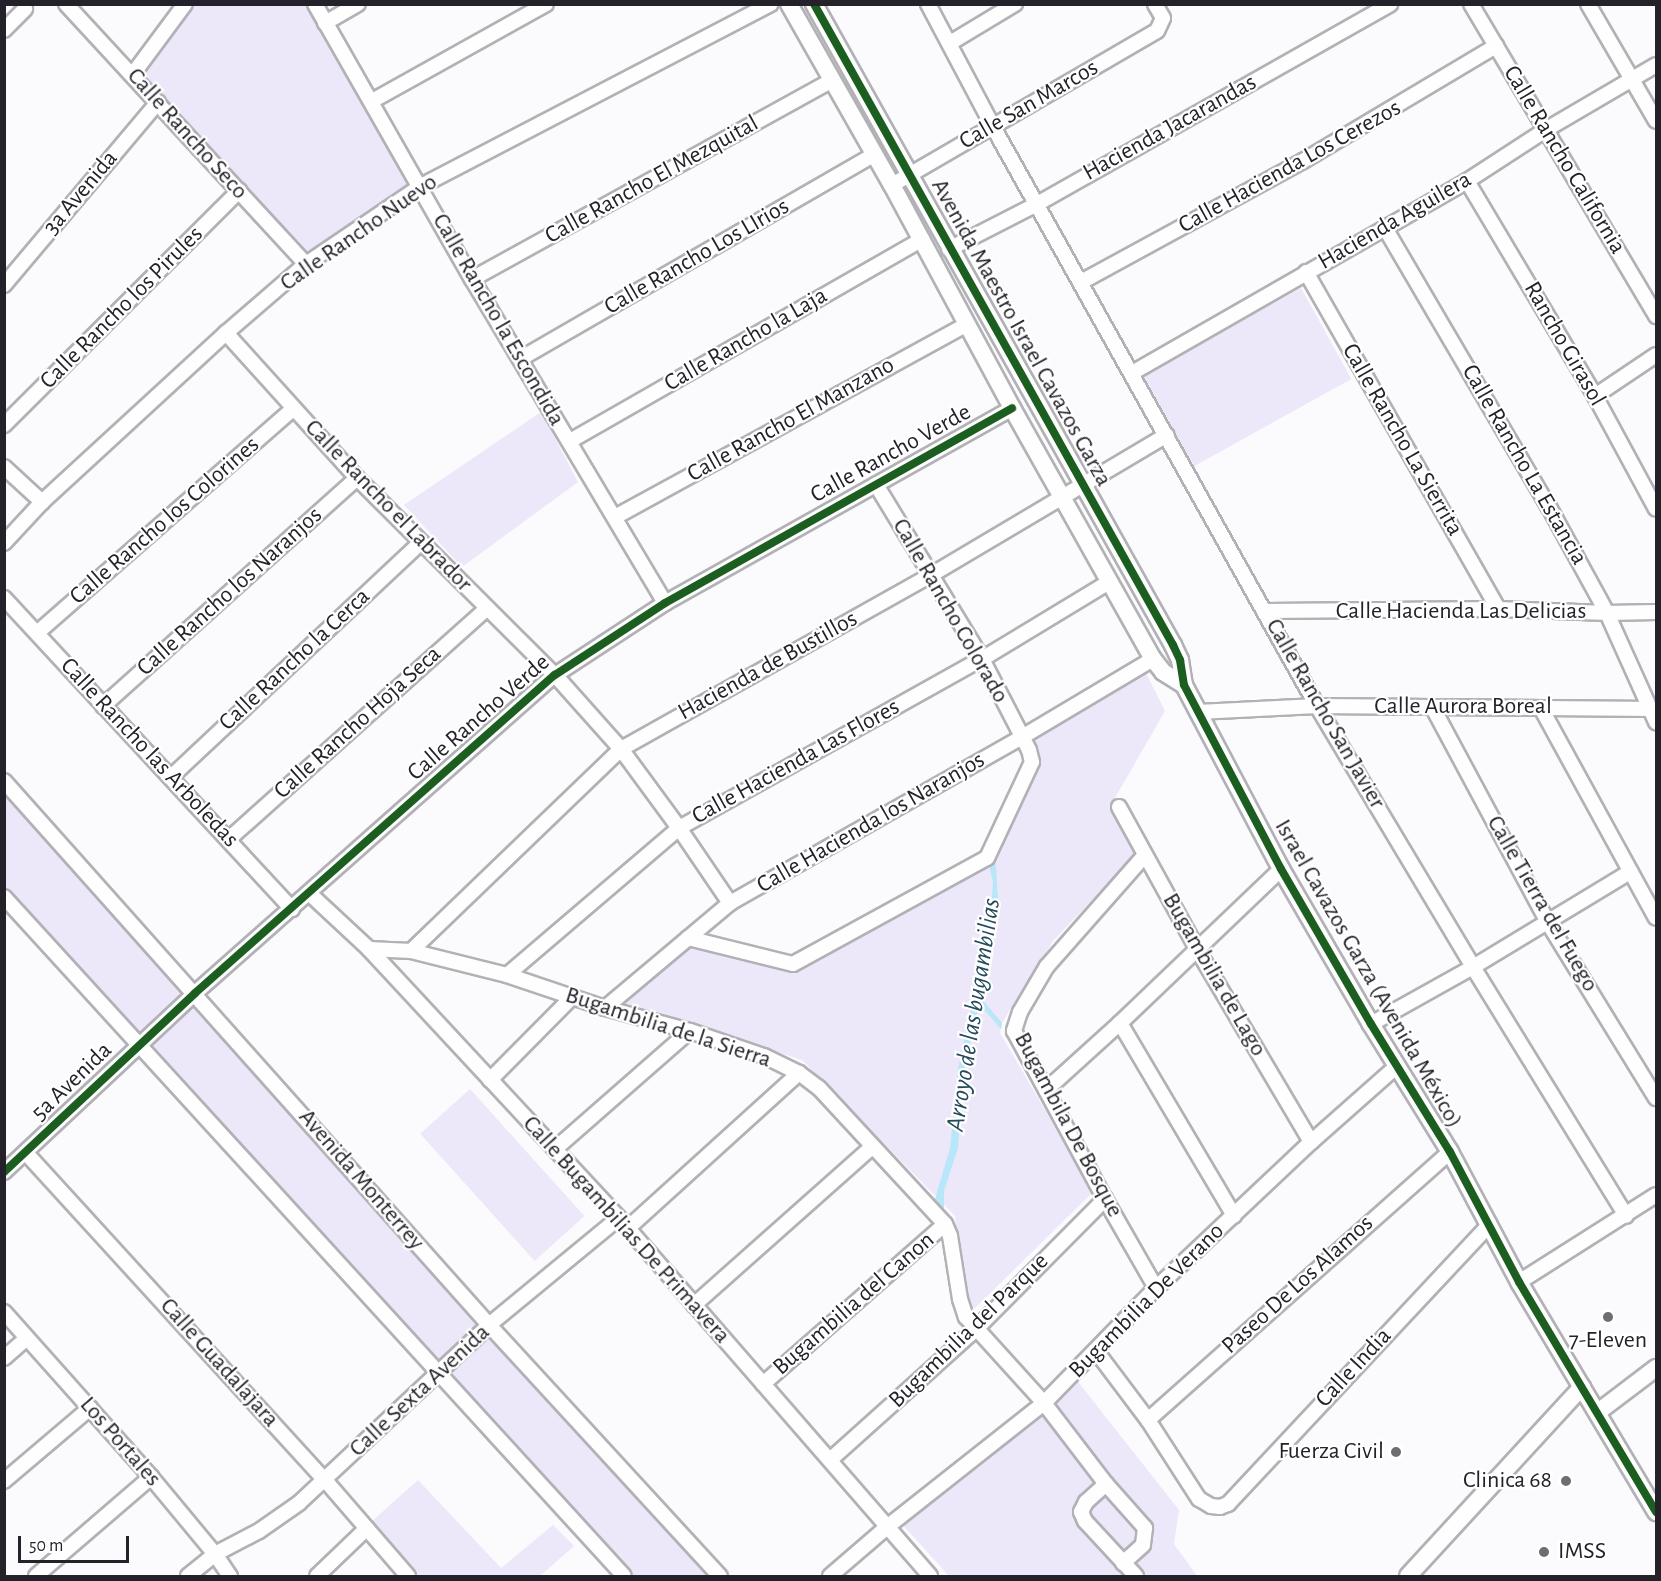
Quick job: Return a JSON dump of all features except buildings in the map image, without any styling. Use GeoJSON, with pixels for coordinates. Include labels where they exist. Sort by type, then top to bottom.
{"type":"FeatureCollection","features":[{"type":"Feature","properties":{"kind":"street","name":"Calle Rancho Seco"},"geometry":{"type":"LineString","coordinates":[[66,4],[306,264]]}},
{"type":"Feature","properties":{"kind":"street"},"geometry":{"type":"LineString","coordinates":[[133,74],[185,4]]}},
{"type":"Feature","properties":{"kind":"street","name":"Calle Rancho la Escondida"},"geometry":{"type":"LineString","coordinates":[[315,4],[421,186],[472,279],[665,603]]}},
{"type":"Feature","properties":{"kind":"street"},"geometry":{"type":"LineString","coordinates":[[325,23],[358,4]]}},
{"type":"Feature","properties":{"kind":"street"},"geometry":{"type":"LineString","coordinates":[[372,101],[546,4]]}},
{"type":"Feature","properties":{"kind":"street","name":"Calle Rancho Nuevo"},"geometry":{"type":"LineString","coordinates":[[4,543],[42,502],[226,333],[306,264],[421,186],[771,4]]}},
{"type":"Feature","properties":{"kind":"street","name":"Avenida Maestro Israel Cavazos Garza"},"geometry":{"type":"LineString","coordinates":[[789,4],[875,154],[1012,408],[1153,659],[1162,672],[1184,685]]}},
{"type":"Feature","properties":{"kind":"street","name":"Avenida Maestro Israel Cavazos Garza"},"geometry":{"type":"LineString","coordinates":[[814,4],[912,175],[949,249],[1173,645],[1180,660],[1184,685]]}},
{"type":"Feature","properties":{"kind":"street","name":"Calle Rancho San Javier"},"geometry":{"type":"LineString","coordinates":[[928,4],[992,125],[1317,705],[1473,967],[1626,1216]]}},
{"type":"Feature","properties":{"kind":"street"},"geometry":{"type":"LineString","coordinates":[[950,43],[1015,4]]}},
{"type":"Feature","properties":{"kind":"street","name":"Calle San Marcos"},"geometry":{"type":"LineString","coordinates":[[892,185],[1157,31],[1163,22],[1162,14],[1155,4]]}},
{"type":"Feature","properties":{"kind":"street","name":"Hacienda Jacarandas"},"geometry":{"type":"LineString","coordinates":[[949,249],[1037,204],[1390,4]]}},
{"type":"Feature","properties":{"kind":"street","name":"Calle Rancho California"},"geometry":{"type":"LineString","coordinates":[[1471,4],[1656,316]]}},
{"type":"Feature","properties":{"kind":"street"},"geometry":{"type":"LineString","coordinates":[[1588,4],[1656,121]]}},
{"type":"Feature","properties":{"kind":"street"},"geometry":{"type":"LineString","coordinates":[[4,30],[25,9]]}},
{"type":"Feature","properties":{"kind":"street","name":"Calle Hacienda Los Cerezos"},"geometry":{"type":"LineString","coordinates":[[1081,282],[1303,161],[1496,46]]}},
{"type":"Feature","properties":{"kind":"street","name":"Hacienda Aguilera"},"geometry":{"type":"LineString","coordinates":[[1132,374],[1467,181],[1547,129],[1656,65]]}},
{"type":"Feature","properties":{"kind":"street","name":"Calle Rancho El Mezquital"},"geometry":{"type":"LineString","coordinates":[[472,279],[832,80]]}},
{"type":"Feature","properties":{"kind":"street","name":"3a Avenida"},"geometry":{"type":"LineString","coordinates":[[4,285],[158,102]]}},
{"type":"Feature","properties":{"kind":"street","name":"Calle Rancho Los LIrios"},"geometry":{"type":"LineString","coordinates":[[520,359],[875,154]]}},
{"type":"Feature","properties":{"kind":"street","name":"Rancho Girasol"},"geometry":{"type":"LineString","coordinates":[[1467,181],[1595,396],[1656,509]]}},
{"type":"Feature","properties":{"kind":"street","name":"Calle Rancho los Pirules"},"geometry":{"type":"LineString","coordinates":[[4,425],[239,191]]}},
{"type":"Feature","properties":{"kind":"street","name":"Calle Rancho La Estancia"},"geometry":{"type":"LineString","coordinates":[[1385,228],[1549,507],[1607,613],[1654,714]]}},
{"type":"Feature","properties":{"kind":"street","name":"Calle Rancho la Laja"},"geometry":{"type":"LineString","coordinates":[[570,441],[922,239]]}},
{"type":"Feature","properties":{"kind":"street","name":"Calle Rancho La Sierrita"},"geometry":{"type":"LineString","coordinates":[[1306,272],[1498,609]]}},
{"type":"Feature","properties":{"kind":"street","name":"Calle Rancho El Manzano"},"geometry":{"type":"LineString","coordinates":[[615,518],[967,324]]}},
{"type":"Feature","properties":{"kind":"street","name":"Calle Rancho el Labrador"},"geometry":{"type":"LineString","coordinates":[[226,333],[357,478],[555,675],[621,749],[730,903]]}},
{"type":"Feature","properties":{"kind":"street"},"geometry":{"type":"LineString","coordinates":[[1595,396],[1656,355]]}},
{"type":"Feature","properties":{"kind":"street","name":"Calle Rancho Verde"},"geometry":{"type":"LineString","coordinates":[[140,1044],[555,675],[665,603],[1012,408]]}},
{"type":"Feature","properties":{"kind":"street","name":"Calle Rancho los Colorines"},"geometry":{"type":"LineString","coordinates":[[37,633],[293,409]]}},
{"type":"Feature","properties":{"kind":"street","name":"Hacienda de Bustillos"},"geometry":{"type":"LineString","coordinates":[[411,951],[516,847],[621,749],[931,574],[1167,435]]}},
{"type":"Feature","properties":{"kind":"street"},"geometry":{"type":"LineString","coordinates":[[4,467],[42,502]]}},
{"type":"Feature","properties":{"kind":"street","name":"Calle Rancho los Naranjos"},"geometry":{"type":"LineString","coordinates":[[103,706],[357,478]]}},
{"type":"Feature","properties":{"kind":"street","name":"Calle Rancho Colorado"},"geometry":{"type":"LineString","coordinates":[[688,938],[793,964],[987,858],[1032,762],[1022,737],[982,659],[876,485]]}},
{"type":"Feature","properties":{"kind":"street","name":"Calle Rancho la Cerca"},"geometry":{"type":"LineString","coordinates":[[171,777],[420,543]]}},
{"type":"Feature","properties":{"kind":"street","name":"Calle Hacienda Las Flores"},"geometry":{"type":"LineString","coordinates":[[507,975],[679,828],[982,659],[1109,582]]}},
{"type":"Feature","properties":{"kind":"street","name":"Calle Rancho las Arboledas"},"geometry":{"type":"LineString","coordinates":[[4,598],[292,909]]}},
{"type":"Feature","properties":{"kind":"street","name":"Calle Rancho Hoja Seca"},"geometry":{"type":"LineString","coordinates":[[229,839],[487,608]]}},
{"type":"Feature","properties":{"kind":"street","name":"Calle Hacienda Las Delicias"},"geometry":{"type":"LineString","coordinates":[[1266,611],[1498,609],[1607,613],[1656,612]]}},
{"type":"Feature","properties":{"kind":"street","name":"Calle Hacienda los Naranjos"},"geometry":{"type":"LineString","coordinates":[[605,1008],[730,903],[1022,737],[1153,659]]}},
{"type":"Feature","properties":{"kind":"street","name":"Israel Cavazos Garza (Avenida México)"},"geometry":{"type":"LineString","coordinates":[[1184,685],[1281,869],[1371,1024],[1450,1152],[1519,1282]]}},
{"type":"Feature","properties":{"kind":"street","name":"Calle Aurora Boreal"},"geometry":{"type":"LineString","coordinates":[[1198,712],[1317,705],[1541,708],[1654,714]]}},
{"type":"Feature","properties":{"kind":"street","name":"Calle Tierra del Fuego"},"geometry":{"type":"LineString","coordinates":[[1433,708],[1547,921],[1656,1098]]}},
{"type":"Feature","properties":{"kind":"street"},"geometry":{"type":"LineString","coordinates":[[1541,708],[1656,918]]}},
{"type":"Feature","properties":{"kind":"street","name":"Avenida Monterrey"},"geometry":{"type":"LineString","coordinates":[[4,781],[489,1325],[720,1576]]}},
{"type":"Feature","properties":{"kind":"street","name":"Bugambilia de Lago"},"geometry":{"type":"LineString","coordinates":[[1119,807],[1197,949],[1311,1142]]}},
{"type":"Feature","properties":{"kind":"street","name":"Bugambila De Bosque"},"geometry":{"type":"LineString","coordinates":[[1145,855],[1047,966],[1016,1020],[1015,1035],[1104,1199],[1156,1288]]}},
{"type":"Feature","properties":{"kind":"street"},"geometry":{"type":"LineString","coordinates":[[1046,1090],[1120,1023],[1281,869]]}},
{"type":"Feature","properties":{"kind":"street"},"geometry":{"type":"LineString","coordinates":[[1371,1024],[1473,967],[1630,872]]}},
{"type":"Feature","properties":{"kind":"street","name":"Calle Bugambilias De Primavera"},"geometry":{"type":"LineString","coordinates":[[310,894],[369,949],[624,1223],[930,1576]]}},
{"type":"Feature","properties":{"kind":"street"},"geometry":{"type":"LineString","coordinates":[[4,897],[624,1576]]}},
{"type":"Feature","properties":{"kind":"street","name":"Bugambilia de la Sierra"},"geometry":{"type":"LineString","coordinates":[[369,949],[411,951],[507,975],[572,998],[690,1031],[755,1052],[799,1073],[819,1088],[945,1224],[950,1236],[962,1308],[975,1330],[1044,1403],[1106,1484],[1145,1528],[1143,1545],[1123,1563]]}},
{"type":"Feature","properties":{"kind":"street"},"geometry":{"type":"LineString","coordinates":[[490,1080],[572,998]]}},
{"type":"Feature","properties":{"kind":"street"},"geometry":{"type":"LineString","coordinates":[[1120,1023],[1234,1216]]}},
{"type":"Feature","properties":{"kind":"street"},"geometry":{"type":"LineString","coordinates":[[555,1149],[690,1031]]}},
{"type":"Feature","properties":{"kind":"street","name":"5a Avenida"},"geometry":{"type":"LineString","coordinates":[[4,1172],[140,1044]]}},
{"type":"Feature","properties":{"kind":"street","name":"Bugambilia De Verano"},"geometry":{"type":"LineString","coordinates":[[830,1576],[887,1527],[1044,1403],[1156,1288],[1311,1142],[1397,1066]]}},
{"type":"Feature","properties":{"kind":"street","name":"Calle Sexta Avenida"},"geometry":{"type":"LineString","coordinates":[[188,1576],[215,1554],[284,1515],[325,1480],[489,1325],[624,1223],[799,1073]]}},
{"type":"Feature","properties":{"kind":"street"},"geometry":{"type":"LineString","coordinates":[[694,1305],[873,1146]]}},
{"type":"Feature","properties":{"kind":"street","name":"Paseo De Los Alamos"},"geometry":{"type":"LineString","coordinates":[[1148,1420],[1450,1152]]}},
{"type":"Feature","properties":{"kind":"street","name":"Calle Guadalajara"},"geometry":{"type":"LineString","coordinates":[[26,1153],[325,1480],[408,1576]]}},
{"type":"Feature","properties":{"kind":"street"},"geometry":{"type":"LineString","coordinates":[[1656,1195],[1519,1282],[1656,1512]]}},
{"type":"Feature","properties":{"kind":"street","name":"Bugambilia del Parque"},"geometry":{"type":"LineString","coordinates":[[830,1460],[975,1330],[1104,1199]]}},
{"type":"Feature","properties":{"kind":"street","name":"Bugambilia del Canon"},"geometry":{"type":"LineString","coordinates":[[763,1384],[945,1224]]}},
{"type":"Feature","properties":{"kind":"street","name":"Calle India"},"geometry":{"type":"LineString","coordinates":[[1148,1420],[1197,1496],[1215,1508],[1228,1504],[1490,1224]]}},
{"type":"Feature","properties":{"kind":"street","name":"Los Portales"},"geometry":{"type":"LineString","coordinates":[[4,1312],[151,1477],[215,1554],[230,1576]]}},
{"type":"Feature","properties":{"kind":"street"},"geometry":{"type":"LineString","coordinates":[[4,1358],[27,1338]]}},
{"type":"Feature","properties":{"kind":"street"},"geometry":{"type":"LineString","coordinates":[[1096,1351],[1148,1420]]}},
{"type":"Feature","properties":{"kind":"street"},"geometry":{"type":"LineString","coordinates":[[1598,1412],[1656,1368]]}},
{"type":"Feature","properties":{"kind":"street"},"geometry":{"type":"LineString","coordinates":[[1408,1576],[1582,1387]]}},
{"type":"Feature","properties":{"kind":"street"},"geometry":{"type":"LineString","coordinates":[[4,1481],[90,1408]]}},
{"type":"Feature","properties":{"kind":"street"},"geometry":{"type":"LineString","coordinates":[[36,1576],[151,1477]]}},
{"type":"Feature","properties":{"kind":"street"},"geometry":{"type":"LineString","coordinates":[[1106,1484],[1086,1502],[1081,1512],[1085,1521],[1136,1576]]}},
{"type":"Feature","properties":{"kind":"street"},"geometry":{"type":"LineString","coordinates":[[317,1576],[367,1528]]}},
{"type":"Feature","properties":{"kind":"shaded area"},"geometry":{"type":"Polygon","coordinates":[[[196,5],[306,5],[409,184],[306,254],[141,74],[196,5]]]}},
{"type":"Feature","properties":{"kind":"shaded area"},"geometry":{"type":"Polygon","coordinates":[[[1301,288],[1351,379],[1194,466],[1144,375],[1301,288]]]}},
{"type":"Feature","properties":{"kind":"shaded area"},"geometry":{"type":"Polygon","coordinates":[[[541,412],[578,482],[462,567],[404,505],[541,412]]]}},
{"type":"Feature","properties":{"kind":"shaded area"},"geometry":{"type":"Polygon","coordinates":[[[1144,669],[1165,711],[1112,803],[1139,851],[1053,941],[1002,1023],[1000,1033],[1093,1192],[975,1308],[968,1309],[961,1298],[955,1216],[802,1060],[622,1004],[689,944],[795,971],[988,865],[1032,762],[1022,737],[1144,669]]]}},
{"type":"Feature","properties":{"kind":"shaded area"},"geometry":{"type":"Polygon","coordinates":[[[4,783],[726,1576],[621,1576],[5,894],[4,783]]]}},
{"type":"Feature","properties":{"kind":"shaded area"},"geometry":{"type":"Polygon","coordinates":[[[470,1089],[584,1216],[535,1261],[420,1134],[470,1089]]]}},
{"type":"Feature","properties":{"kind":"shaded area"},"geometry":{"type":"Polygon","coordinates":[[[1068,1369],[1179,1510],[1174,1544],[1197,1576],[949,1576],[901,1523],[1068,1369]]]}},
{"type":"Feature","properties":{"kind":"shaded area"},"geometry":{"type":"Polygon","coordinates":[[[418,1480],[501,1568],[553,1525],[574,1546],[540,1576],[419,1576],[370,1523],[418,1480]]]}},
{"type":"Feature","properties":{"kind":"water","name":"Arroyo de las bugambilias"},"geometry":{"type":"Polygon","coordinates":[[[992,860],[996,865],[998,901],[987,947],[980,997],[1002,1023],[1001,1029],[979,1004],[964,1071],[958,1148],[944,1191],[944,1209],[935,1199],[950,1148],[958,1069],[991,912],[993,882],[989,865],[992,860]]]}},
{"type":"Feature","properties":{"kind":"cycle path"},"geometry":{"type":"LineString","coordinates":[[814,4],[1173,645],[1180,660],[1184,685],[1281,869],[1371,1024],[1450,1152],[1519,1282],[1656,1512]]}},
{"type":"Feature","properties":{"kind":"cycle path"},"geometry":{"type":"LineString","coordinates":[[4,1172],[195,993],[555,675],[665,603],[1012,408]]}},
{"type":"Feature","properties":{"kind":"place","name":"7-Eleven"},"geometry":{"type":"Point","coordinates":[1608,1317]}},
{"type":"Feature","properties":{"kind":"place","name":"Fuerza Civil"},"geometry":{"type":"Point","coordinates":[1396,1452]}},
{"type":"Feature","properties":{"kind":"place","name":"Clinica 68"},"geometry":{"type":"Point","coordinates":[1566,1481]}},
{"type":"Feature","properties":{"kind":"place","name":"IMSS"},"geometry":{"type":"Point","coordinates":[1544,1552]}}]}
